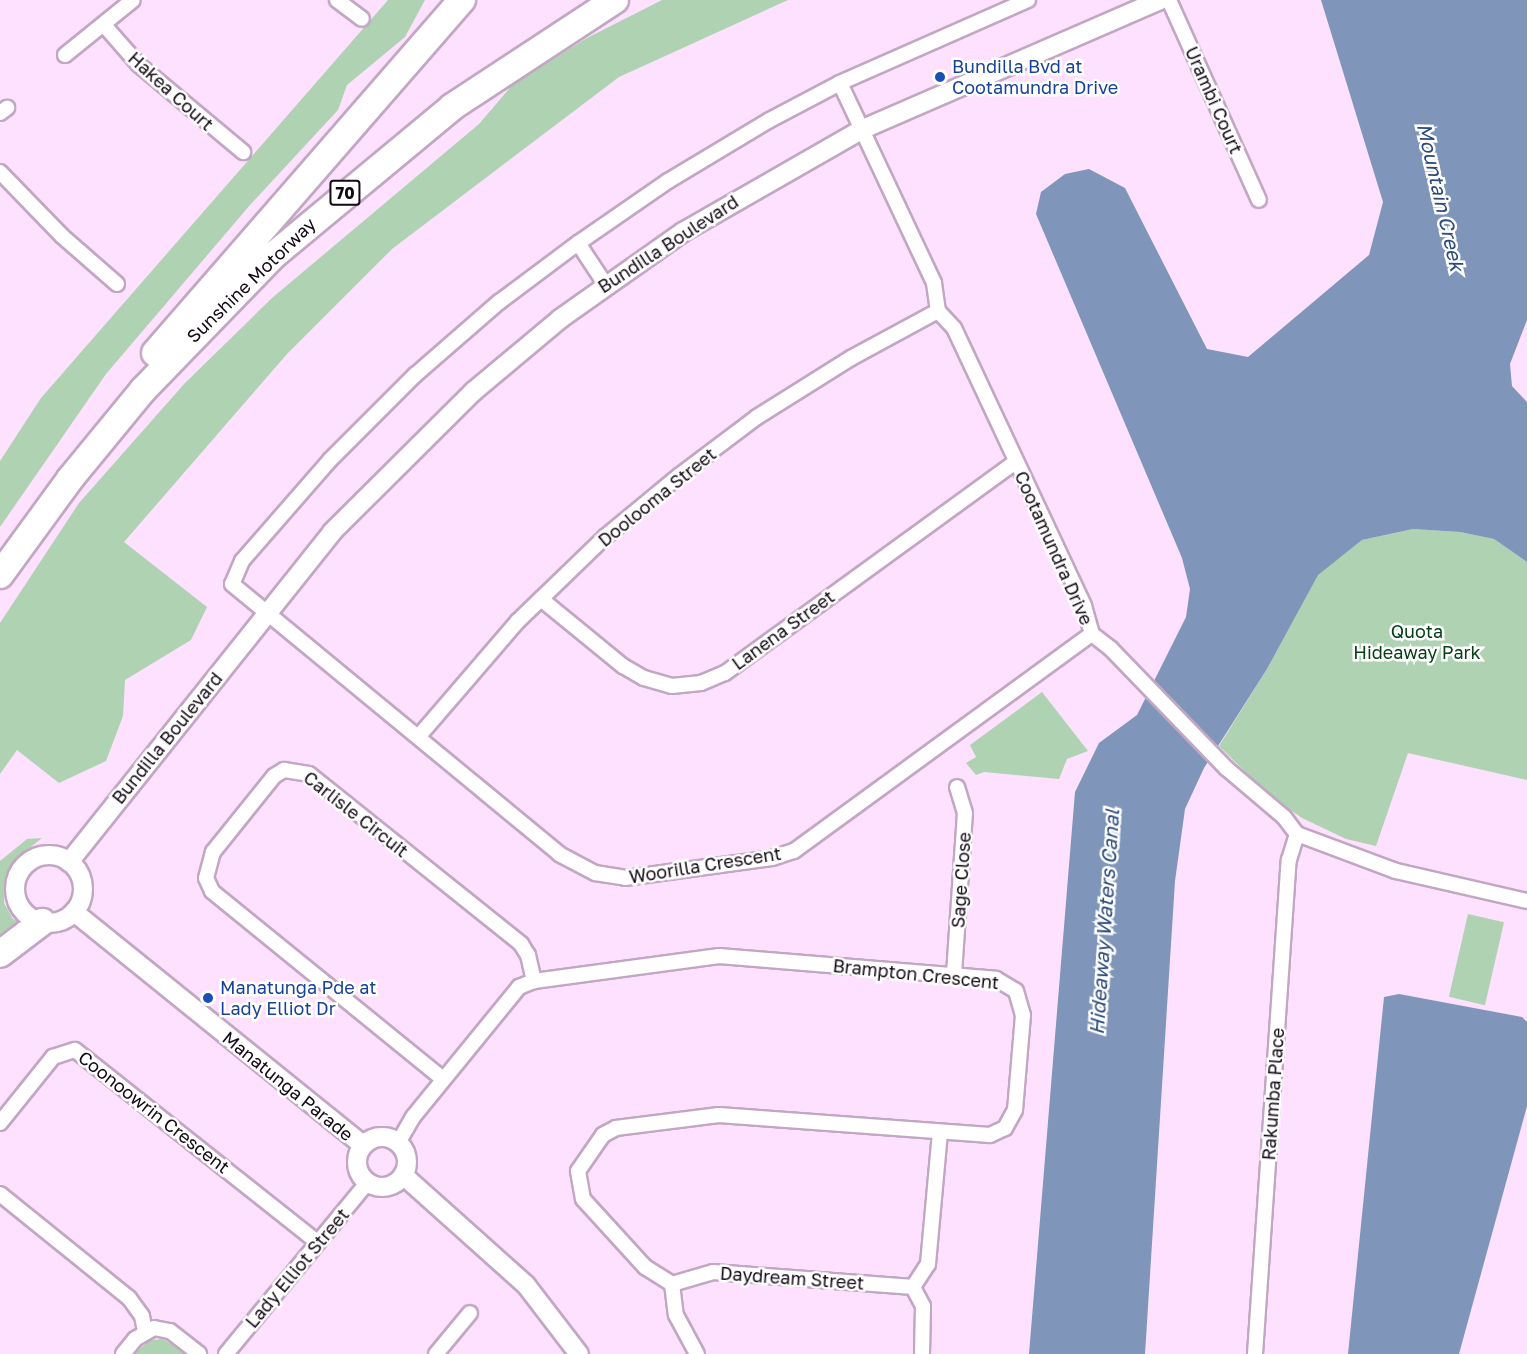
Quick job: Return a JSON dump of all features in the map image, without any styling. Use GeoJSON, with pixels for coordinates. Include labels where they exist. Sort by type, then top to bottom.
{"type":"FeatureCollection","features":[{"type":"Feature","properties":{"kind":"highway"},"geometry":{"type":"LineString","coordinates":[[111,429],[113,408],[150,359],[462,0]]}},
{"type":"Feature","properties":{"kind":"highway","name":"Sunshine Motorway"},"geometry":{"type":"LineString","coordinates":[[0,575],[111,429],[224,302],[309,223],[452,107],[615,0]]}},
{"type":"Feature","properties":{"kind":"highway"},"geometry":{"type":"LineString","coordinates":[[0,954],[42,922]]}},
{"type":"Feature","properties":{"kind":"street"},"geometry":{"type":"LineString","coordinates":[[65,55],[133,0]]}},
{"type":"Feature","properties":{"kind":"street"},"geometry":{"type":"LineString","coordinates":[[337,0],[362,19]]}},
{"type":"Feature","properties":{"kind":"street"},"geometry":{"type":"LineString","coordinates":[[266,615],[232,584],[242,561],[330,460],[415,375],[499,302],[578,243],[668,181],[840,83],[1028,0]]}},
{"type":"Feature","properties":{"kind":"street","name":"Bundilla Boulevard"},"geometry":{"type":"LineString","coordinates":[[69,862],[332,532],[395,466],[474,391],[605,284],[754,187],[861,130],[1160,0]]}},
{"type":"Feature","properties":{"kind":"street","name":"Urambi Court"},"geometry":{"type":"LineString","coordinates":[[1169,0],[1259,200]]}},
{"type":"Feature","properties":{"kind":"street","name":"Hakea Court"},"geometry":{"type":"LineString","coordinates":[[104,25],[139,64],[243,152]]}},
{"type":"Feature","properties":{"kind":"street"},"geometry":{"type":"LineString","coordinates":[[840,83],[934,283],[938,311]]}},
{"type":"Feature","properties":{"kind":"street"},"geometry":{"type":"LineString","coordinates":[[0,172],[62,236],[117,284]]}},
{"type":"Feature","properties":{"kind":"street"},"geometry":{"type":"LineString","coordinates":[[578,243],[605,284]]}},
{"type":"Feature","properties":{"kind":"street","name":"Cootamundra Drive"},"geometry":{"type":"LineString","coordinates":[[938,311],[954,328],[1084,606],[1092,634],[1111,649],[1143,685],[1226,768],[1284,817],[1297,834],[1396,871],[1527,901]]}},
{"type":"Feature","properties":{"kind":"street","name":"Doolooma Street"},"geometry":{"type":"LineString","coordinates":[[419,736],[540,599],[605,537],[757,417],[851,358],[938,311]]}},
{"type":"Feature","properties":{"kind":"street","name":"Lanena Street"},"geometry":{"type":"LineString","coordinates":[[540,599],[623,666],[644,678],[672,686],[701,683],[725,673],[1015,462]]}},
{"type":"Feature","properties":{"kind":"street","name":"Woorilla Crescent"},"geometry":{"type":"LineString","coordinates":[[266,615],[419,736],[559,854],[595,873],[625,878],[772,858],[813,840],[1092,634]]}},
{"type":"Feature","properties":{"kind":"street","name":"Carlisle Circuit"},"geometry":{"type":"LineString","coordinates":[[443,1079],[212,891],[206,878],[213,852],[274,776],[284,770],[309,774],[521,944],[528,955],[534,981]]}},
{"type":"Feature","properties":{"kind":"street","name":"Sage Close"},"geometry":{"type":"LineString","coordinates":[[954,974],[965,813],[957,787]]}},
{"type":"Feature","properties":{"kind":"street","name":"Rakumba Place"},"geometry":{"type":"LineString","coordinates":[[1255,1354],[1290,860],[1297,834]]}},
{"type":"Feature","properties":{"kind":"street"},"geometry":{"type":"LineString","coordinates":[[52,856],[69,862],[81,881],[82,893],[74,912],[64,919],[42,922],[31,918],[16,901],[17,877],[34,858],[52,856]]}},
{"type":"Feature","properties":{"kind":"street","name":"Manatunga Parade"},"geometry":{"type":"LineString","coordinates":[[74,912],[363,1145]]}},
{"type":"Feature","properties":{"kind":"street","name":"Brampton Crescent"},"geometry":{"type":"LineString","coordinates":[[398,1143],[443,1079],[519,987],[534,981],[698,956],[954,974],[1008,983],[1022,1003],[1016,1100],[1005,1128],[990,1135],[719,1115],[609,1131],[583,1159],[578,1171],[584,1199],[645,1267],[672,1284]]}},
{"type":"Feature","properties":{"kind":"street","name":"Coonoowrin Crescent"},"geometry":{"type":"LineString","coordinates":[[0,1123],[53,1057],[75,1050],[317,1242]]}},
{"type":"Feature","properties":{"kind":"street"},"geometry":{"type":"LineString","coordinates":[[922,1354],[923,1306],[913,1287],[928,1264],[940,1133]]}},
{"type":"Feature","properties":{"kind":"street"},"geometry":{"type":"LineString","coordinates":[[378,1137],[398,1143],[407,1160],[403,1175],[391,1185],[368,1182],[358,1169],[363,1145],[378,1137]]}},
{"type":"Feature","properties":{"kind":"street"},"geometry":{"type":"LineString","coordinates":[[403,1175],[526,1285],[579,1354]]}},
{"type":"Feature","properties":{"kind":"street","name":"Lady Elliot Street"},"geometry":{"type":"LineString","coordinates":[[226,1354],[368,1182]]}},
{"type":"Feature","properties":{"kind":"street"},"geometry":{"type":"LineString","coordinates":[[0,1194],[129,1298],[142,1316],[145,1331]]}},
{"type":"Feature","properties":{"kind":"street","name":"Daydream Street"},"geometry":{"type":"LineString","coordinates":[[672,1284],[713,1272],[913,1287]]}},
{"type":"Feature","properties":{"kind":"street"},"geometry":{"type":"LineString","coordinates":[[672,1284],[676,1315],[697,1354]]}},
{"type":"Feature","properties":{"kind":"street"},"geometry":{"type":"LineString","coordinates":[[436,1354],[470,1313]]}},
{"type":"Feature","properties":{"kind":"street"},"geometry":{"type":"LineString","coordinates":[[123,1354],[145,1331],[170,1331],[199,1354]]}},
{"type":"Feature","properties":{"kind":"green space"},"geometry":{"type":"Polygon","coordinates":[[[388,0],[425,0],[405,37],[347,85],[338,110],[250,205],[106,374],[0,527],[0,461],[41,398],[388,0]]]}},
{"type":"Feature","properties":{"kind":"green space"},"geometry":{"type":"Polygon","coordinates":[[[662,0],[788,0],[619,77],[392,249],[287,354],[124,542],[207,607],[191,640],[125,680],[123,716],[106,761],[59,783],[17,750],[0,774],[0,623],[79,503],[185,383],[272,298],[479,124],[514,83],[587,38],[662,0]]]}},
{"type":"Feature","properties":{"kind":"green space","name":"Quota Hideaway Park"},"geometry":{"type":"Polygon","coordinates":[[[1413,529],[1460,532],[1494,539],[1527,562],[1527,780],[1408,753],[1376,846],[1346,839],[1302,818],[1269,795],[1219,746],[1267,669],[1318,574],[1362,540],[1413,529]]]}},
{"type":"Feature","properties":{"kind":"green space"},"geometry":{"type":"Polygon","coordinates":[[[1042,692],[1088,751],[1067,759],[1059,779],[984,772],[976,775],[966,763],[976,757],[970,745],[1042,692]]]}},
{"type":"Feature","properties":{"kind":"green space"},"geometry":{"type":"Polygon","coordinates":[[[42,838],[17,858],[5,877],[4,903],[13,919],[28,926],[0,942],[0,861],[27,839],[42,838]]]}},
{"type":"Feature","properties":{"kind":"green space"},"geometry":{"type":"Polygon","coordinates":[[[1468,914],[1504,922],[1485,1005],[1449,997],[1468,914]]]}},
{"type":"Feature","properties":{"kind":"green space"},"geometry":{"type":"Polygon","coordinates":[[[163,1339],[187,1354],[134,1354],[150,1340],[163,1339]]]}},
{"type":"Feature","properties":{"kind":"water"},"geometry":{"type":"Polygon","coordinates":[[[1321,0],[1527,0],[1527,320],[1510,364],[1512,386],[1527,402],[1527,562],[1494,539],[1460,532],[1413,529],[1362,540],[1318,575],[1267,669],[1204,768],[1185,809],[1175,881],[1145,1354],[1029,1354],[1075,792],[1099,743],[1137,715],[1186,617],[1190,589],[1182,558],[1036,214],[1041,192],[1065,174],[1089,169],[1125,188],[1207,349],[1248,357],[1369,255],[1383,202],[1321,0]]]}},
{"type":"Feature","properties":{"kind":"water"},"geometry":{"type":"Polygon","coordinates":[[[1399,994],[1522,1017],[1527,1022],[1527,1106],[1459,1354],[1348,1354],[1384,997],[1399,994]]]}},
{"type":"Feature","properties":{"kind":"place","name":"Bundilla Bvd at Cootamundra Drive"},"geometry":{"type":"Point","coordinates":[940,77]}},
{"type":"Feature","properties":{"kind":"place","name":"Manatunga Pde at Lady Elliot Dr"},"geometry":{"type":"Point","coordinates":[208,998]}},
{"type":"Feature","properties":{"kind":"water label","name":"Mountain Creek"},"geometry":{"type":"Point","coordinates":[1441,197]}},
{"type":"Feature","properties":{"kind":"water label","name":"Hideaway Waters Canal"},"geometry":{"type":"Point","coordinates":[1104,922]}}]}
